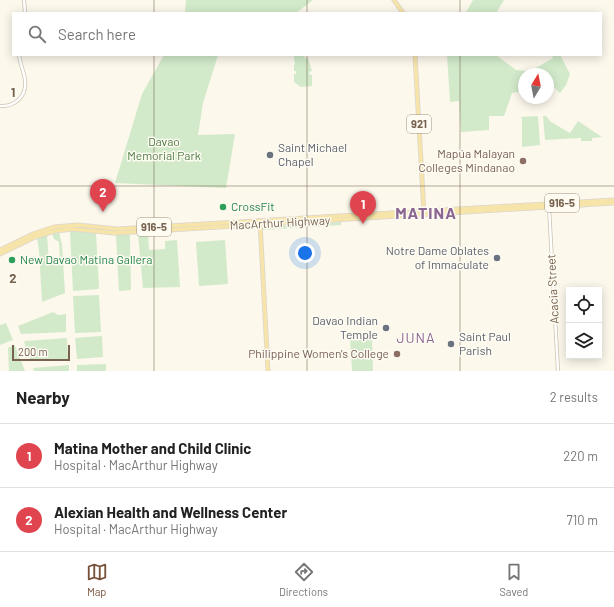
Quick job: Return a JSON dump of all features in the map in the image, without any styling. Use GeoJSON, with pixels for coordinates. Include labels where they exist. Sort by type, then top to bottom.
{"type":"FeatureCollection","features":[{"type":"Feature","properties":{"kind":"main road"},"geometry":{"type":"LineString","coordinates":[[394,0],[402,12]]}},
{"type":"Feature","properties":{"kind":"main road","name":"921"},"geometry":{"type":"LineString","coordinates":[[415,56],[424,213]]}},
{"type":"Feature","properties":{"kind":"main road","name":"MacArthur Highway"},"geometry":{"type":"LineString","coordinates":[[0,250],[45,233],[66,229],[117,233],[160,228],[495,209],[614,200]]}},
{"type":"Feature","properties":{"kind":"main road","name":"MacArthur Highway"},"geometry":{"type":"LineString","coordinates":[[510,208],[614,204]]}},
{"type":"Feature","properties":{"kind":"main road"},"geometry":{"type":"LineString","coordinates":[[260,223],[268,371]]}},
{"type":"Feature","properties":{"kind":"main road","name":"MacArthur Highway"},"geometry":{"type":"LineString","coordinates":[[0,254],[8,248]]}},
{"type":"Feature","properties":{"kind":"street"},"geometry":{"type":"LineString","coordinates":[[24,0],[25,12]]}},
{"type":"Feature","properties":{"kind":"street"},"geometry":{"type":"LineString","coordinates":[[0,106],[14,105],[23,94],[25,80],[19,56]]}},
{"type":"Feature","properties":{"kind":"street","name":"Acacia Street"},"geometry":{"type":"LineString","coordinates":[[549,207],[558,371]]}},
{"type":"Feature","properties":{"kind":"green space"},"geometry":{"type":"Polygon","coordinates":[[[186,0],[313,0],[297,12],[185,12],[186,0]]]}},
{"type":"Feature","properties":{"kind":"green space"},"geometry":{"type":"Polygon","coordinates":[[[473,0],[504,0],[497,12],[466,12],[473,0]]]}},
{"type":"Feature","properties":{"kind":"green space","name":"Davao Memorial Park"},"geometry":{"type":"Polygon","coordinates":[[[163,56],[218,56],[203,103],[198,135],[235,134],[226,188],[115,183],[142,94],[163,56]]]}},
{"type":"Feature","properties":{"kind":"green space"},"geometry":{"type":"Polygon","coordinates":[[[294,56],[304,56],[306,59],[308,58],[312,71],[309,72],[310,75],[312,75],[312,86],[301,87],[294,82],[294,74],[296,74],[296,71],[294,71],[294,56]]]}},
{"type":"Feature","properties":{"kind":"green space"},"geometry":{"type":"Polygon","coordinates":[[[447,56],[497,56],[518,70],[518,92],[512,93],[504,116],[489,116],[489,130],[461,132],[459,101],[450,102],[447,56]]]}},
{"type":"Feature","properties":{"kind":"green space"},"geometry":{"type":"Polygon","coordinates":[[[552,56],[561,56],[570,74],[566,85],[560,93],[554,87],[554,68],[536,68],[553,58],[552,56]]]}},
{"type":"Feature","properties":{"kind":"green space"},"geometry":{"type":"Polygon","coordinates":[[[538,116],[540,145],[522,147],[522,118],[520,117],[538,116]]]}},
{"type":"Feature","properties":{"kind":"green space"},"geometry":{"type":"Polygon","coordinates":[[[543,116],[546,116],[551,122],[570,133],[578,121],[602,137],[592,138],[592,141],[581,141],[581,138],[545,140],[543,116]]]}},
{"type":"Feature","properties":{"kind":"green space"},"geometry":{"type":"Polygon","coordinates":[[[341,222],[341,225],[262,230],[262,227],[341,222]]]}},
{"type":"Feature","properties":{"kind":"green space"},"geometry":{"type":"Polygon","coordinates":[[[70,231],[96,233],[98,289],[73,291],[70,231]]]}},
{"type":"Feature","properties":{"kind":"green space"},"geometry":{"type":"Polygon","coordinates":[[[59,232],[62,245],[65,293],[42,302],[37,238],[47,235],[49,263],[60,262],[59,242],[54,239],[52,233],[59,232]]]}},
{"type":"Feature","properties":{"kind":"green space"},"geometry":{"type":"Polygon","coordinates":[[[138,234],[148,234],[149,250],[165,249],[165,241],[177,240],[180,287],[143,288],[138,234]]]}},
{"type":"Feature","properties":{"kind":"green space"},"geometry":{"type":"Polygon","coordinates":[[[116,235],[130,235],[131,290],[119,291],[116,235]]]}},
{"type":"Feature","properties":{"kind":"green space"},"geometry":{"type":"Polygon","coordinates":[[[225,240],[228,284],[199,286],[196,242],[225,240]]]}},
{"type":"Feature","properties":{"kind":"green space"},"geometry":{"type":"Polygon","coordinates":[[[99,295],[101,332],[75,333],[73,296],[99,295]]]}},
{"type":"Feature","properties":{"kind":"green space"},"geometry":{"type":"Polygon","coordinates":[[[53,312],[58,315],[66,314],[66,332],[21,334],[18,326],[53,312]]]}},
{"type":"Feature","properties":{"kind":"green space"},"geometry":{"type":"Polygon","coordinates":[[[6,323],[13,340],[0,345],[0,325],[6,323]]]}},
{"type":"Feature","properties":{"kind":"green space"},"geometry":{"type":"Polygon","coordinates":[[[102,336],[103,357],[77,359],[75,338],[102,336]]]}},
{"type":"Feature","properties":{"kind":"green space"},"geometry":{"type":"Polygon","coordinates":[[[372,336],[373,371],[352,371],[350,337],[372,336]]]}},
{"type":"Feature","properties":{"kind":"green space"},"geometry":{"type":"Polygon","coordinates":[[[67,338],[68,359],[31,361],[24,342],[25,341],[67,338]]]}},
{"type":"Feature","properties":{"kind":"green space"},"geometry":{"type":"Polygon","coordinates":[[[14,345],[25,371],[9,371],[8,348],[14,345]]]}},
{"type":"Feature","properties":{"kind":"green space"},"geometry":{"type":"Polygon","coordinates":[[[106,364],[106,371],[77,371],[77,365],[106,364]]]}},
{"type":"Feature","properties":{"kind":"green space"},"geometry":{"type":"Polygon","coordinates":[[[69,365],[69,371],[34,371],[33,368],[69,365]]]}},
{"type":"Feature","properties":{"kind":"place","name":"Saint Michael Chapel"},"geometry":{"type":"Point","coordinates":[270,155]}},
{"type":"Feature","properties":{"kind":"place","name":"Mapúa Malayan Colleges Mindanao"},"geometry":{"type":"Point","coordinates":[523,161]}},
{"type":"Feature","properties":{"kind":"place","name":"CrossFit"},"geometry":{"type":"Point","coordinates":[223,207]}},
{"type":"Feature","properties":{"kind":"place","name":"Alexian Health and Wellness Center"},"geometry":{"type":"Point","coordinates":[103,212]}},
{"type":"Feature","properties":{"kind":"place","name":"Matina Mother and Child Clinic"},"geometry":{"type":"Point","coordinates":[363,224]}},
{"type":"Feature","properties":{"kind":"place","name":"Notre Dame Oblates of Immaculate"},"geometry":{"type":"Point","coordinates":[497,258]}},
{"type":"Feature","properties":{"kind":"place","name":"New Davao Matina Gallera"},"geometry":{"type":"Point","coordinates":[12,260]}},
{"type":"Feature","properties":{"kind":"place","name":"Davao Indian Temple"},"geometry":{"type":"Point","coordinates":[386,328]}},
{"type":"Feature","properties":{"kind":"place","name":"Saint Paul Parish"},"geometry":{"type":"Point","coordinates":[451,344]}},
{"type":"Feature","properties":{"kind":"place","name":"Philippine Women's College"},"geometry":{"type":"Point","coordinates":[397,354]}},
{"type":"Feature","properties":{"kind":"district","name":"MATINA"},"geometry":{"type":"Point","coordinates":[426,213]}},
{"type":"Feature","properties":{"kind":"district","name":"JUNA"},"geometry":{"type":"Point","coordinates":[416,338]}}]}
